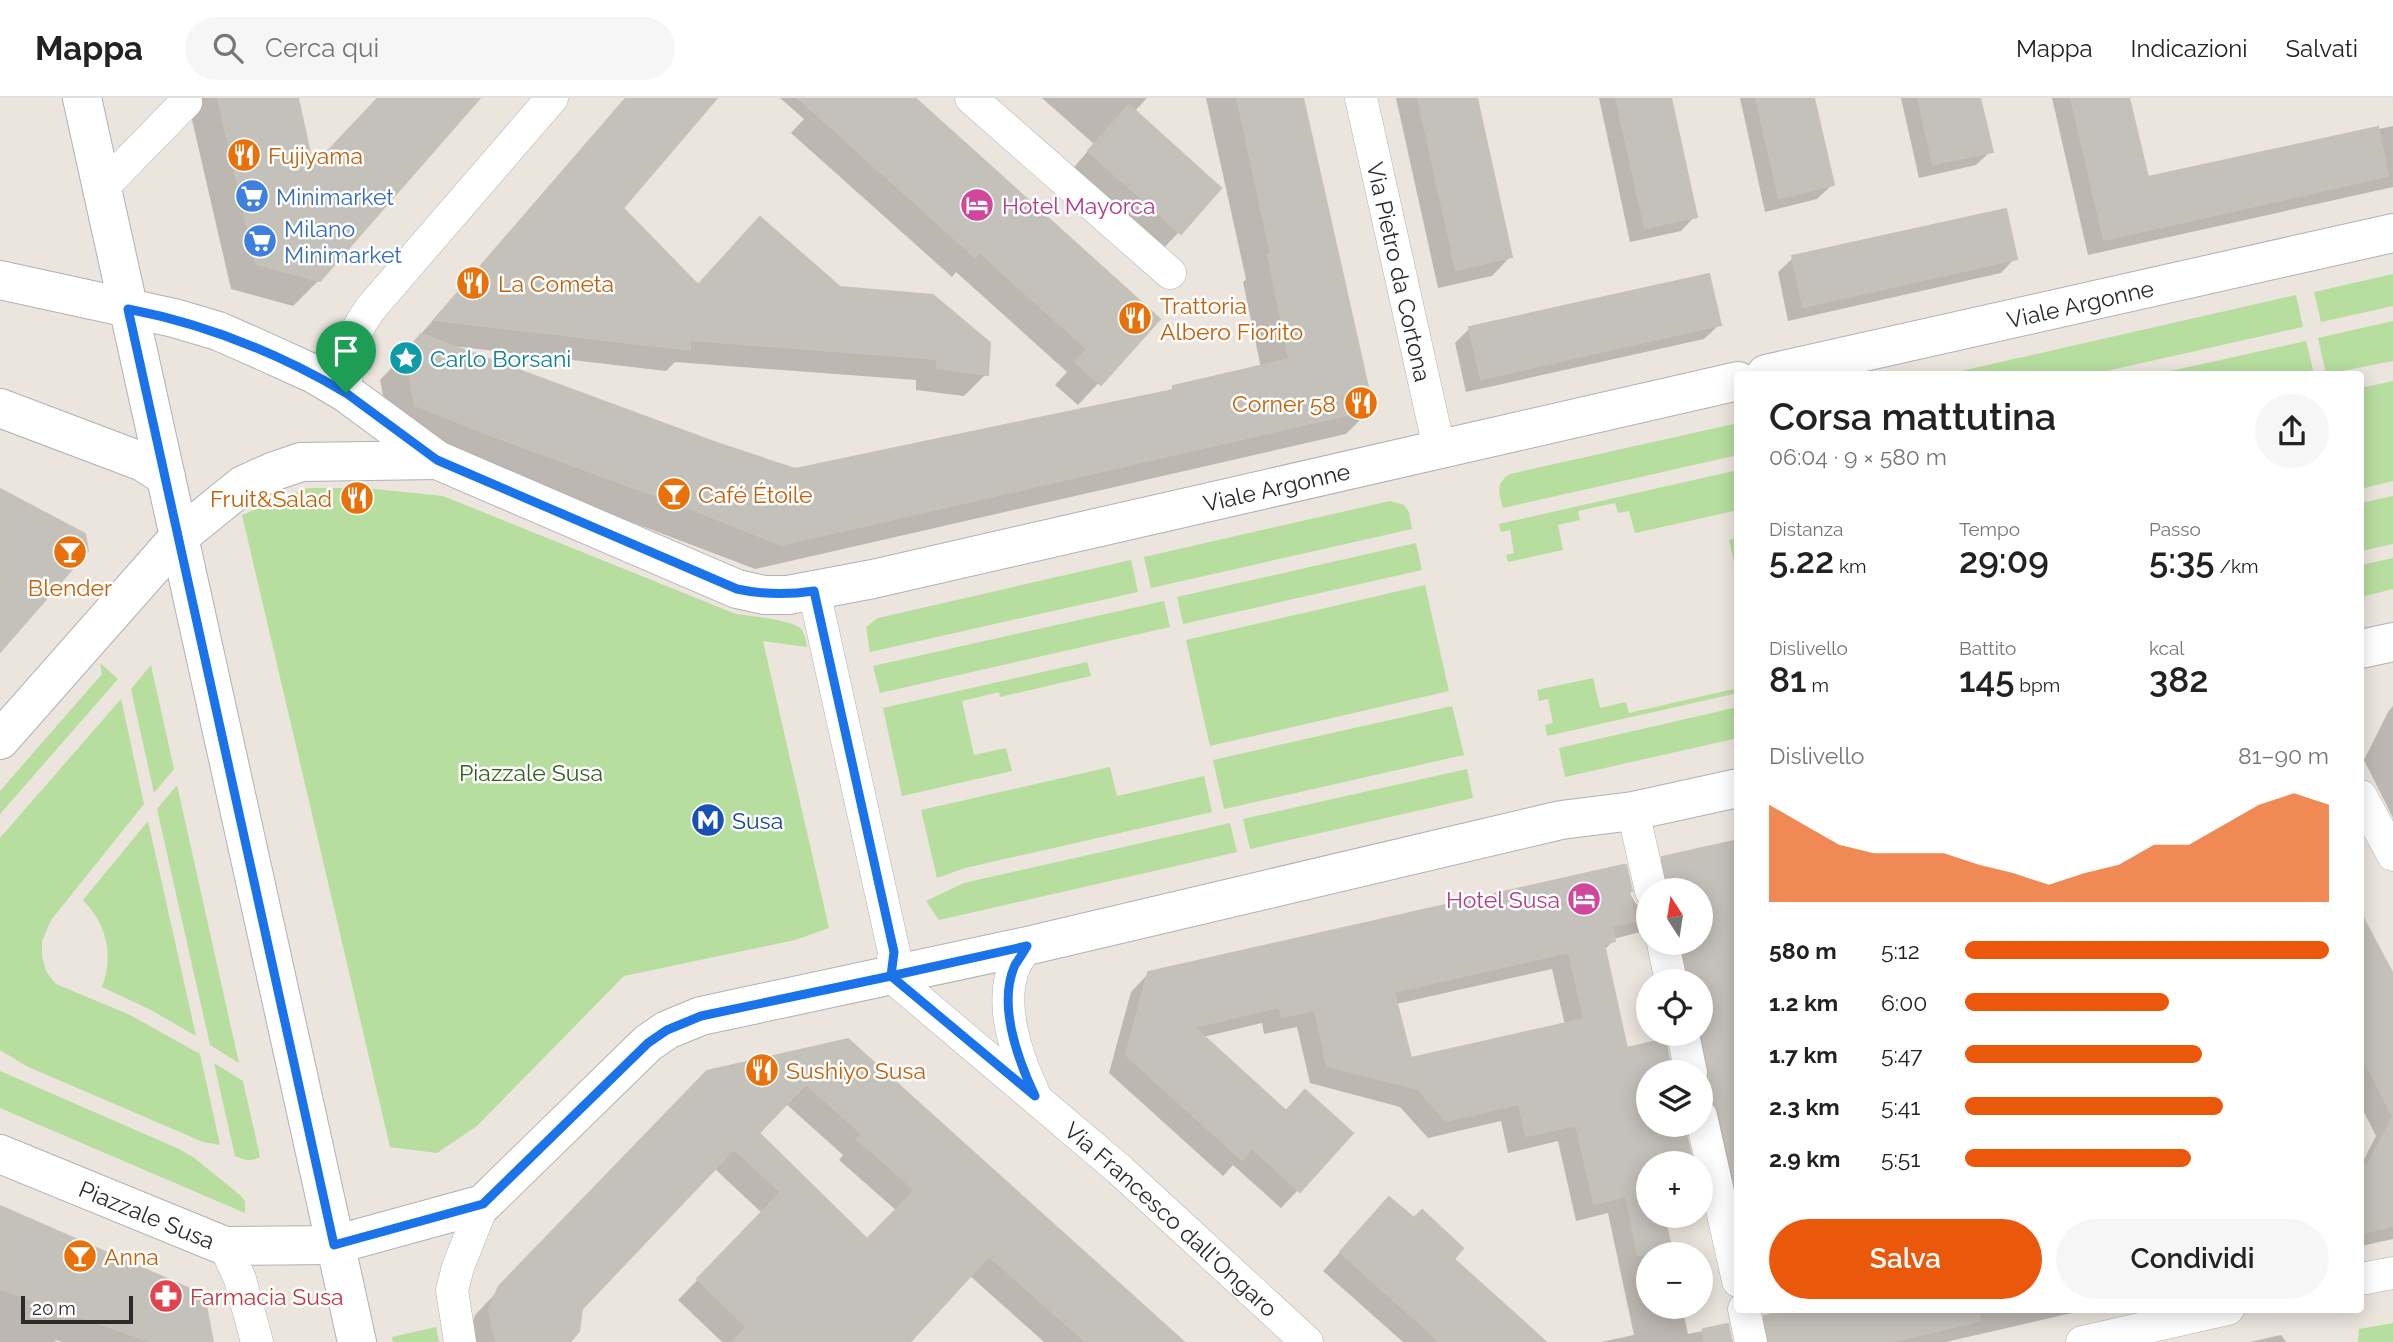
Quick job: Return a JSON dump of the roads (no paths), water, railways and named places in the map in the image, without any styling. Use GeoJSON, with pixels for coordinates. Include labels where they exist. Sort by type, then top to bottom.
{"type":"FeatureCollection","features":[{"type":"Feature","properties":{"kind":"street"},"geometry":{"type":"LineString","coordinates":[[82,98],[357,1342]]}},
{"type":"Feature","properties":{"kind":"street"},"geometry":{"type":"LineString","coordinates":[[102,188],[186,102],[185,98]]}},
{"type":"Feature","properties":{"kind":"street"},"geometry":{"type":"LineString","coordinates":[[346,393],[349,344],[370,309],[552,98]]}},
{"type":"Feature","properties":{"kind":"street"},"geometry":{"type":"LineString","coordinates":[[971,98],[1170,273]]}},
{"type":"Feature","properties":{"kind":"street","name":"Via Pietro da Cortona"},"geometry":{"type":"LineString","coordinates":[[1361,98],[1439,448]]}},
{"type":"Feature","properties":{"kind":"street","name":"Viale Argonne"},"geometry":{"type":"LineString","coordinates":[[1779,371],[2393,233]]}},
{"type":"Feature","properties":{"kind":"street"},"geometry":{"type":"LineString","coordinates":[[0,280],[174,318],[218,331],[314,374],[346,393],[437,460],[737,589],[764,595],[814,591],[894,952],[891,976],[1502,833],[1561,820],[1633,811],[1734,789]]}},
{"type":"Feature","properties":{"kind":"street","name":"Viale Argonne"},"geometry":{"type":"LineString","coordinates":[[814,591],[1734,382]]}},
{"type":"Feature","properties":{"kind":"street"},"geometry":{"type":"LineString","coordinates":[[0,408],[143,463],[166,477]]}},
{"type":"Feature","properties":{"kind":"street"},"geometry":{"type":"LineString","coordinates":[[0,740],[179,537],[243,485],[301,462],[437,460]]}},
{"type":"Feature","properties":{"kind":"street"},"geometry":{"type":"LineString","coordinates":[[2364,648],[2393,642]]}},
{"type":"Feature","properties":{"kind":"street"},"geometry":{"type":"LineString","coordinates":[[2364,802],[2393,855]]}},
{"type":"Feature","properties":{"kind":"street"},"geometry":{"type":"LineString","coordinates":[[1633,811],[1648,878]]}},
{"type":"Feature","properties":{"kind":"street","name":"Via Francesco dall'Ongaro"},"geometry":{"type":"LineString","coordinates":[[1027,946],[1014,967],[1009,995],[1011,1025],[1018,1058],[1035,1096]]}},
{"type":"Feature","properties":{"kind":"street","name":"Piazzale Susa"},"geometry":{"type":"LineString","coordinates":[[0,1154],[225,1246],[334,1245],[483,1204],[648,1043],[667,1030],[701,1016],[891,976]]}},
{"type":"Feature","properties":{"kind":"street","name":"Via Francesco dall'Ongaro"},"geometry":{"type":"LineString","coordinates":[[891,976],[1120,1170],[1307,1342]]}},
{"type":"Feature","properties":{"kind":"street"},"geometry":{"type":"LineString","coordinates":[[1706,1137],[1734,1263]]}},
{"type":"Feature","properties":{"kind":"street"},"geometry":{"type":"LineString","coordinates":[[460,1342],[452,1290],[458,1267],[483,1204]]}},
{"type":"Feature","properties":{"kind":"street"},"geometry":{"type":"LineString","coordinates":[[225,1246],[240,1279],[257,1342]]}},
{"type":"Feature","properties":{"kind":"street"},"geometry":{"type":"LineString","coordinates":[[2364,1278],[2393,1273]]}},
{"type":"Feature","properties":{"kind":"street"},"geometry":{"type":"LineString","coordinates":[[1745,1313],[1751,1342]]}},
{"type":"Feature","properties":{"kind":"street"},"geometry":{"type":"LineString","coordinates":[[2082,1342],[2210,1313]]}},
{"type":"Feature","properties":{"kind":"place","name":"Fujiyama"},"geometry":{"type":"Point","coordinates":[244,155]}},
{"type":"Feature","properties":{"kind":"place","name":"Minimarket"},"geometry":{"type":"Point","coordinates":[252,196]}},
{"type":"Feature","properties":{"kind":"place","name":"Hotel Mayorca"},"geometry":{"type":"Point","coordinates":[977,205]}},
{"type":"Feature","properties":{"kind":"place","name":"Milano Minimarket"},"geometry":{"type":"Point","coordinates":[260,241]}},
{"type":"Feature","properties":{"kind":"place","name":"La Cometa"},"geometry":{"type":"Point","coordinates":[473,283]}},
{"type":"Feature","properties":{"kind":"place","name":"Trattoria Albero Fiorito"},"geometry":{"type":"Point","coordinates":[1135,318]}},
{"type":"Feature","properties":{"kind":"place","name":"Carlo Borsani"},"geometry":{"type":"Point","coordinates":[406,358]}},
{"type":"Feature","properties":{"kind":"place","name":"Corner 58"},"geometry":{"type":"Point","coordinates":[1361,403]}},
{"type":"Feature","properties":{"kind":"place","name":"Café Étoile"},"geometry":{"type":"Point","coordinates":[674,494]}},
{"type":"Feature","properties":{"kind":"place","name":"Fruit&Salad"},"geometry":{"type":"Point","coordinates":[357,498]}},
{"type":"Feature","properties":{"kind":"place","name":"Blender"},"geometry":{"type":"Point","coordinates":[70,552]}},
{"type":"Feature","properties":{"kind":"place","name":"Susa"},"geometry":{"type":"Point","coordinates":[708,820]}},
{"type":"Feature","properties":{"kind":"place","name":"Hotel Susa"},"geometry":{"type":"Point","coordinates":[1584,899]}},
{"type":"Feature","properties":{"kind":"place","name":"Sushiyo Susa"},"geometry":{"type":"Point","coordinates":[762,1070]}},
{"type":"Feature","properties":{"kind":"place","name":"Anna"},"geometry":{"type":"Point","coordinates":[80,1256]}},
{"type":"Feature","properties":{"kind":"place","name":"Farmacia Susa"},"geometry":{"type":"Point","coordinates":[166,1296]}}]}
